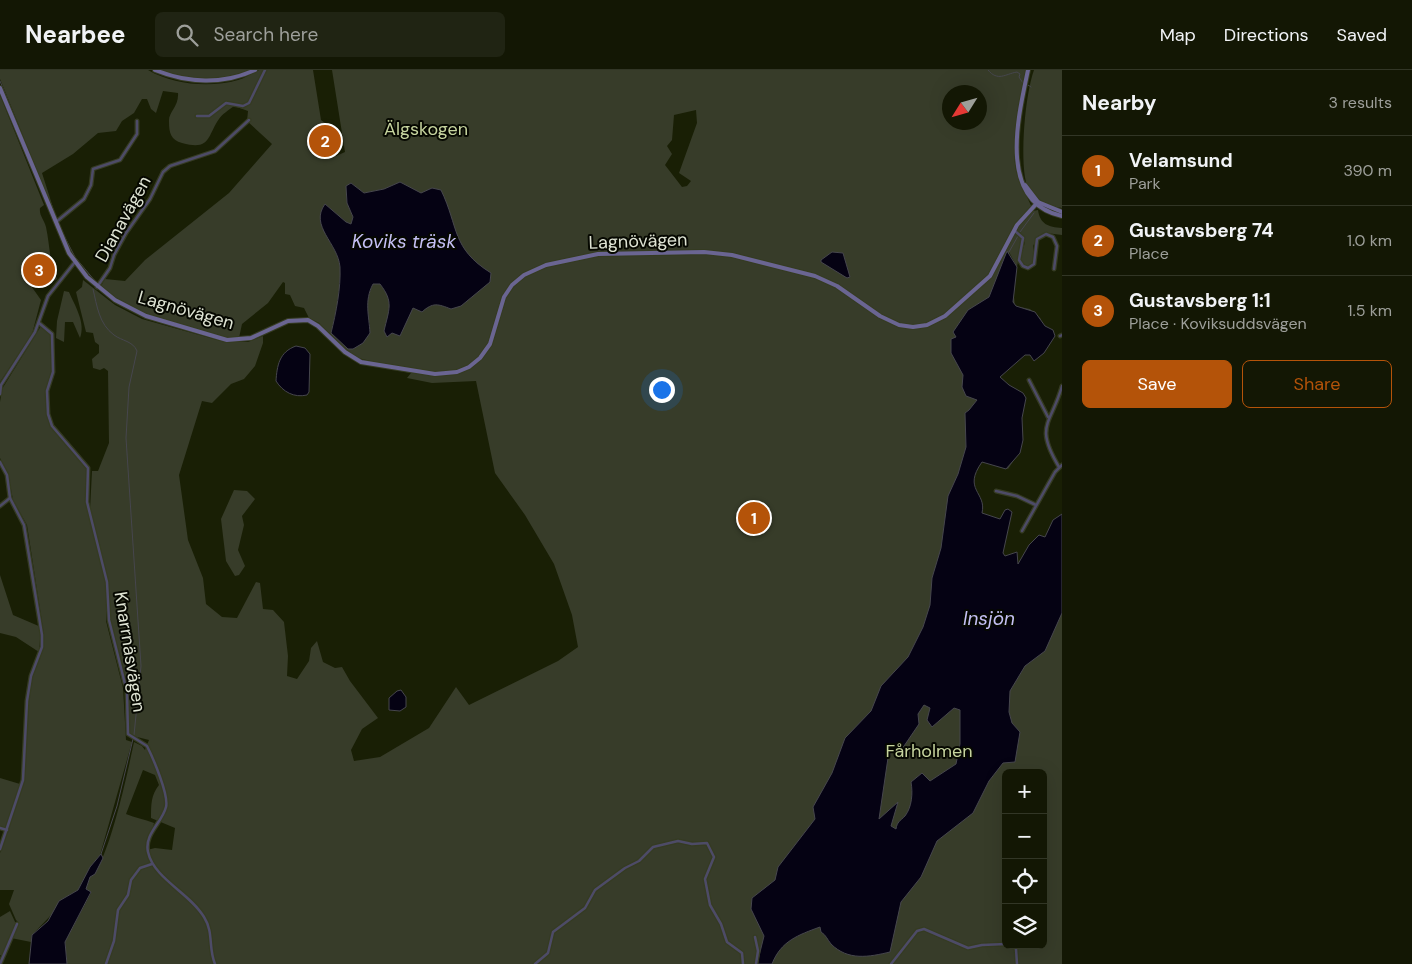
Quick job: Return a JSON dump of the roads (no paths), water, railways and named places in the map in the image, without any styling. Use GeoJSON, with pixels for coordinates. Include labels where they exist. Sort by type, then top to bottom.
{"type":"FeatureCollection","features":[{"type":"Feature","properties":{"kind":"street"},"geometry":{"type":"LineString","coordinates":[[155,70],[181,78],[206,81],[238,76],[255,70]]}},
{"type":"Feature","properties":{"kind":"street"},"geometry":{"type":"LineString","coordinates":[[197,116],[209,116],[226,103],[243,106],[249,103],[264,70]]}},
{"type":"Feature","properties":{"kind":"street"},"geometry":{"type":"LineString","coordinates":[[1028,70],[1020,114],[1018,164],[1023,181],[1037,203],[1062,214]]}},
{"type":"Feature","properties":{"kind":"street","name":"Lagnövägen"},"geometry":{"type":"LineString","coordinates":[[0,88],[55,223],[75,262],[97,287],[115,300],[138,313],[221,339],[251,338],[288,321],[302,319],[318,326],[345,352],[361,362],[404,370],[446,374],[469,367],[480,358],[490,344],[507,291],[524,275],[546,265],[606,253],[704,252],[732,255],[815,276],[844,290],[887,320],[906,327],[918,327],[933,323],[945,316],[984,282],[998,265],[1037,203]]}},
{"type":"Feature","properties":{"kind":"street","name":"Dianavägen"},"geometry":{"type":"LineString","coordinates":[[97,287],[110,268],[126,233],[150,199],[163,172],[170,166],[214,151],[248,120]]}},
{"type":"Feature","properties":{"kind":"street"},"geometry":{"type":"LineString","coordinates":[[55,223],[84,199],[91,184],[93,169],[120,160],[137,134],[137,121]]}},
{"type":"Feature","properties":{"kind":"street"},"geometry":{"type":"LineString","coordinates":[[1018,233],[1024,241],[1019,260],[1021,265],[1028,268],[1034,264],[1037,239],[1046,234],[1053,237],[1056,246],[1054,269]]}},
{"type":"Feature","properties":{"kind":"street"},"geometry":{"type":"LineString","coordinates":[[0,394],[1,385],[30,341],[39,323],[48,296],[75,262]]}},
{"type":"Feature","properties":{"kind":"street","name":"Knarrnäsvägen"},"geometry":{"type":"LineString","coordinates":[[39,323],[52,334],[54,372],[47,391],[47,412],[50,421],[74,454],[86,465],[89,472],[88,502],[107,582],[109,620],[127,692],[128,734],[148,746],[166,803],[162,815],[152,830],[148,846],[152,864]]}},
{"type":"Feature","properties":{"kind":"street"},"geometry":{"type":"LineString","coordinates":[[1030,380],[1048,417]]}},
{"type":"Feature","properties":{"kind":"street"},"geometry":{"type":"LineString","coordinates":[[1022,531],[1060,466],[1048,445],[1045,433],[1048,417],[1058,401],[1062,386]]}},
{"type":"Feature","properties":{"kind":"street"},"geometry":{"type":"LineString","coordinates":[[1058,401],[1062,404]]}},
{"type":"Feature","properties":{"kind":"street"},"geometry":{"type":"LineString","coordinates":[[0,462],[6,475],[10,498],[24,524],[42,636],[42,647],[31,676],[27,701],[23,780],[0,848]]}},
{"type":"Feature","properties":{"kind":"street"},"geometry":{"type":"LineString","coordinates":[[996,491],[1017,496],[1036,505]]}},
{"type":"Feature","properties":{"kind":"street"},"geometry":{"type":"LineString","coordinates":[[0,506],[10,498]]}},
{"type":"Feature","properties":{"kind":"street"},"geometry":{"type":"LineString","coordinates":[[0,828],[6,830]]}},
{"type":"Feature","properties":{"kind":"street"},"geometry":{"type":"LineString","coordinates":[[535,964],[548,953],[553,932],[585,908],[595,890],[625,868],[640,861],[653,847],[678,841],[692,844],[707,843],[713,852],[714,858],[705,879],[710,904],[721,924],[726,942],[742,953],[743,964]]}},
{"type":"Feature","properties":{"kind":"street"},"geometry":{"type":"LineString","coordinates":[[106,964],[114,940],[118,910],[128,895],[130,880],[140,868],[152,864],[154,869],[170,881],[204,917],[212,932],[211,947],[215,964]]}},
{"type":"Feature","properties":{"kind":"street"},"geometry":{"type":"LineString","coordinates":[[0,964],[17,924]]}},
{"type":"Feature","properties":{"kind":"street"},"geometry":{"type":"LineString","coordinates":[[891,964],[917,931],[924,929],[968,948],[1002,944]]}},
{"type":"Feature","properties":{"kind":"street"},"geometry":{"type":"LineString","coordinates":[[755,937],[758,951],[756,964]]}},
{"type":"Feature","properties":{"kind":"street"},"geometry":{"type":"LineString","coordinates":[[1016,949],[1017,964]]}},
{"type":"Feature","properties":{"kind":"water","name":"Koviks träsk"},"geometry":{"type":"Polygon","coordinates":[[[400,182],[421,193],[432,188],[441,190],[462,246],[478,264],[491,273],[490,282],[461,306],[451,309],[433,305],[422,312],[413,308],[400,336],[392,333],[387,337],[384,331],[389,311],[389,301],[380,284],[373,284],[368,302],[370,333],[363,343],[353,349],[348,349],[331,333],[338,300],[340,267],[335,250],[322,227],[320,220],[321,212],[325,204],[351,224],[353,217],[347,203],[346,186],[351,183],[364,193],[384,189],[400,182]]]}},
{"type":"Feature","properties":{"kind":"water","name":"Insjön"},"geometry":{"type":"Polygon","coordinates":[[[1007,251],[1017,267],[1013,302],[1016,306],[1035,312],[1045,326],[1053,330],[1055,336],[1044,353],[1034,361],[1030,355],[1025,355],[1000,377],[1023,393],[1026,398],[1022,418],[1023,440],[1020,453],[1006,469],[982,462],[976,471],[974,479],[976,490],[983,506],[982,513],[1000,519],[1005,510],[1008,509],[1012,512],[1003,553],[1005,556],[1017,552],[1018,564],[1029,545],[1039,535],[1045,537],[1053,520],[1062,514],[1062,613],[1045,651],[1025,666],[1010,691],[1009,712],[1012,723],[1020,732],[1015,762],[1003,763],[989,781],[973,813],[937,841],[921,877],[901,902],[890,952],[867,956],[844,953],[831,944],[821,932],[820,927],[798,936],[785,944],[772,964],[757,964],[764,936],[751,909],[752,898],[775,880],[778,867],[815,819],[813,807],[832,773],[845,738],[871,711],[881,686],[908,657],[923,627],[930,605],[932,578],[941,548],[948,496],[958,474],[966,447],[965,413],[977,400],[966,396],[962,387],[963,375],[951,353],[951,339],[956,337],[953,332],[968,310],[989,297],[1007,251]],[[924,705],[918,714],[919,724],[902,749],[894,748],[888,758],[879,819],[898,802],[891,826],[896,829],[911,804],[911,782],[922,773],[930,781],[956,764],[960,744],[960,710],[954,708],[932,727],[927,720],[930,708],[924,705]]]}},
{"type":"Feature","properties":{"kind":"water"},"geometry":{"type":"Polygon","coordinates":[[[832,252],[843,253],[850,277],[847,278],[821,262],[832,252]]]}},
{"type":"Feature","properties":{"kind":"water"},"geometry":{"type":"Polygon","coordinates":[[[296,346],[305,348],[310,354],[309,392],[307,395],[302,396],[289,393],[276,381],[278,365],[282,356],[296,346]]]}},
{"type":"Feature","properties":{"kind":"water"},"geometry":{"type":"Polygon","coordinates":[[[401,690],[406,697],[406,707],[400,711],[389,710],[389,698],[401,690]]]}},
{"type":"Feature","properties":{"kind":"water"},"geometry":{"type":"Polygon","coordinates":[[[101,854],[103,858],[95,874],[90,877],[86,889],[91,892],[65,942],[67,964],[29,964],[32,935],[48,921],[59,901],[78,890],[90,867],[101,854]]]}},
{"type":"Feature","properties":{"kind":"waterway"},"geometry":{"type":"LineString","coordinates":[[988,70],[995,76],[1017,72],[1020,74],[1019,77],[1023,83]]}},
{"type":"Feature","properties":{"kind":"waterway"},"geometry":{"type":"LineString","coordinates":[[0,81],[27,148]]}},
{"type":"Feature","properties":{"kind":"waterway"},"geometry":{"type":"LineString","coordinates":[[1020,232],[1034,213]]}},
{"type":"Feature","properties":{"kind":"waterway"},"geometry":{"type":"LineString","coordinates":[[61,230],[75,257],[95,281]]}},
{"type":"Feature","properties":{"kind":"waterway"},"geometry":{"type":"LineString","coordinates":[[1009,252],[1018,236]]}},
{"type":"Feature","properties":{"kind":"waterway"},"geometry":{"type":"LineString","coordinates":[[93,289],[99,314],[105,326],[114,335],[133,345],[137,351],[129,387],[126,438],[141,666],[134,735]]}},
{"type":"Feature","properties":{"kind":"waterway"},"geometry":{"type":"LineString","coordinates":[[101,854],[117,806],[133,739]]}},
{"type":"Feature","properties":{"kind":"place","name":"Gustavsberg 74"},"geometry":{"type":"Point","coordinates":[325,141]}},
{"type":"Feature","properties":{"kind":"place","name":"Gustavsberg 1:1"},"geometry":{"type":"Point","coordinates":[39,270]}},
{"type":"Feature","properties":{"kind":"place","name":"Velamsund"},"geometry":{"type":"Point","coordinates":[754,518]}},
{"type":"Feature","properties":{"kind":"park label","name":"Älgskogen"},"geometry":{"type":"Point","coordinates":[426,129]}},
{"type":"Feature","properties":{"kind":"park label","name":"Fårholmen"},"geometry":{"type":"Point","coordinates":[929,751]}}]}
